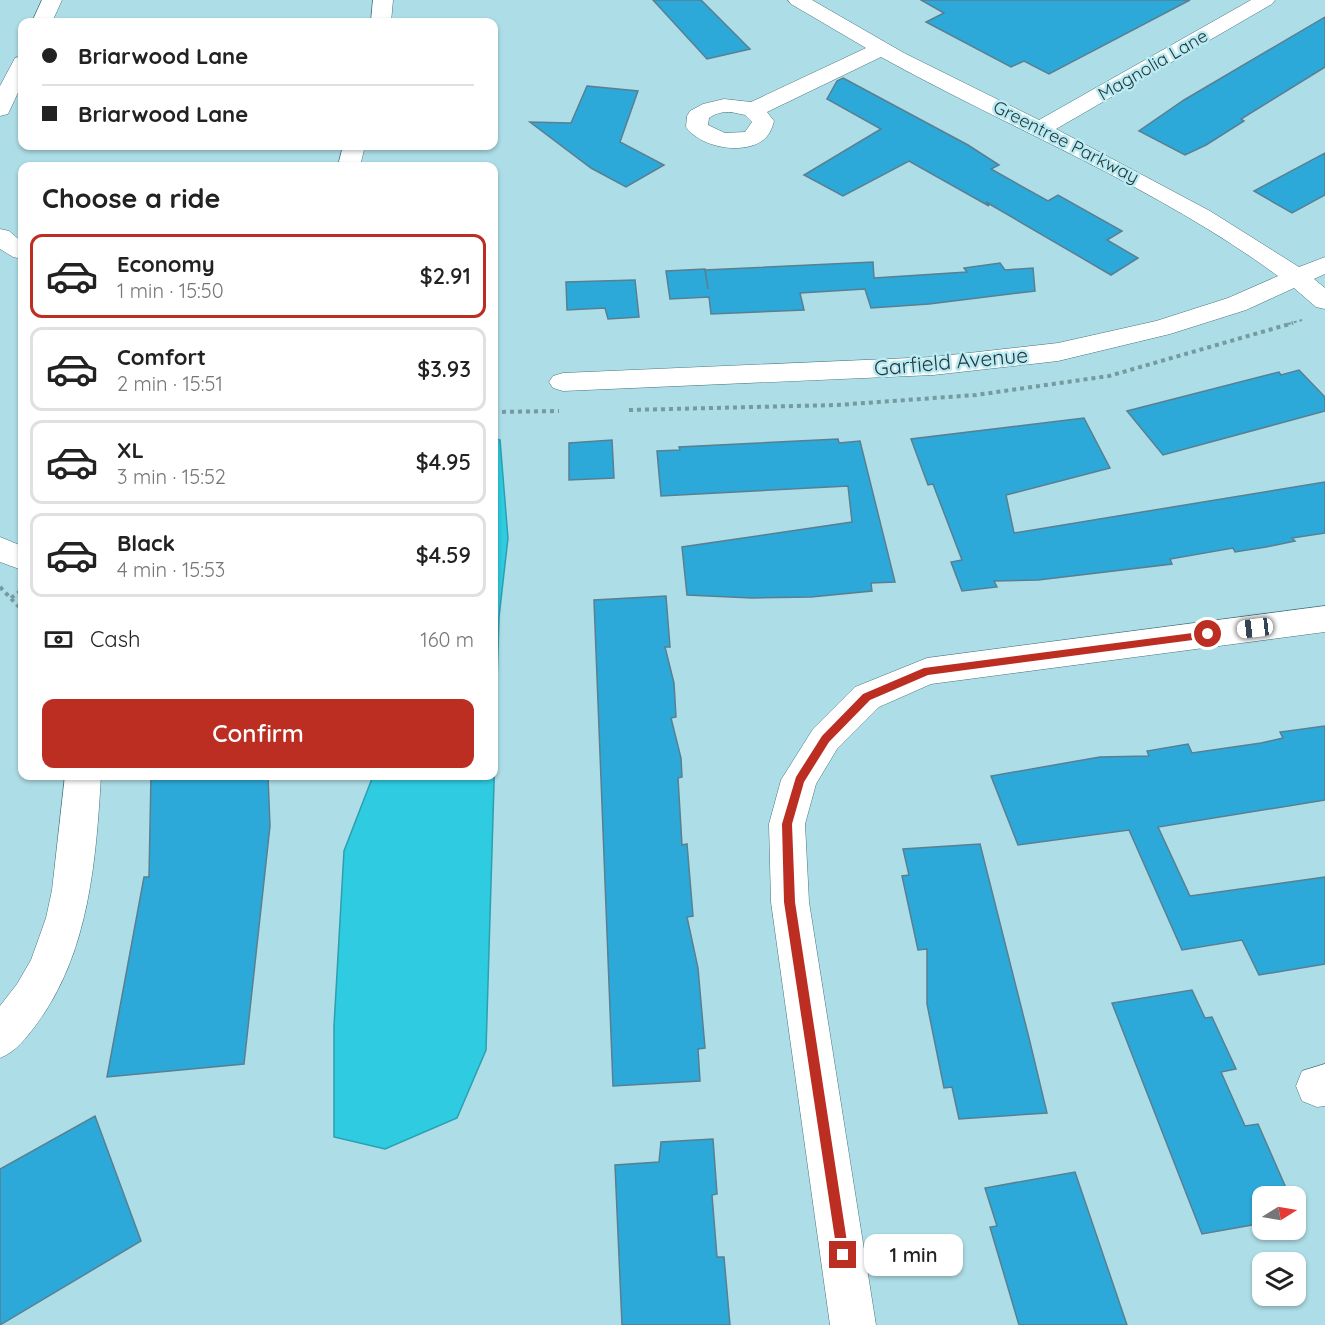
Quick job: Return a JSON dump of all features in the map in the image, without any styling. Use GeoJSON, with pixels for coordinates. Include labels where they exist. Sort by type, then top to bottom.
{"type":"FeatureCollection","features":[{"type":"Feature","properties":{"kind":"street"},"geometry":{"type":"LineString","coordinates":[[44,18],[52,0]]}},
{"type":"Feature","properties":{"kind":"street"},"geometry":{"type":"LineString","coordinates":[[381,18],[383,0]]}},
{"type":"Feature","properties":{"kind":"street","name":"Greentree Parkway"},"geometry":{"type":"LineString","coordinates":[[798,0],[827,9],[851,34],[1147,183],[1251,246],[1325,302]]}},
{"type":"Feature","properties":{"kind":"street","name":"Magnolia Lane"},"geometry":{"type":"LineString","coordinates":[[1040,129],[1265,0]]}},
{"type":"Feature","properties":{"kind":"street"},"geometry":{"type":"LineString","coordinates":[[753,111],[881,49]]}},
{"type":"Feature","properties":{"kind":"street"},"geometry":{"type":"LineString","coordinates":[[0,109],[18,71]]}},
{"type":"Feature","properties":{"kind":"street","name":"Garfield Avenue"},"geometry":{"type":"LineString","coordinates":[[563,382],[933,366],[1058,352],[1183,321],[1237,304],[1325,265]]}},
{"type":"Feature","properties":{"kind":"street"},"geometry":{"type":"LineString","coordinates":[[0,549],[18,556]]}},
{"type":"Feature","properties":{"kind":"street"},"geometry":{"type":"LineString","coordinates":[[853,1325],[790,902],[787,824],[799,780],[825,739],[867,697],[927,671],[1325,619]]}},
{"type":"Feature","properties":{"kind":"street"},"geometry":{"type":"LineString","coordinates":[[0,1038],[31,998],[59,938],[72,892],[79,843],[83,780]]}},
{"type":"Feature","properties":{"kind":"path"},"geometry":{"type":"LineString","coordinates":[[0,587],[18,606]]}},
{"type":"Feature","properties":{"kind":"path"},"geometry":{"type":"LineString","coordinates":[[11,598],[18,593]]}},
{"type":"Feature","properties":{"kind":"water"},"geometry":{"type":"Polygon","coordinates":[[[498,439],[500,440],[508,538],[499,617],[498,650],[498,439]]]}},
{"type":"Feature","properties":{"kind":"water"},"geometry":{"type":"Polygon","coordinates":[[[371,780],[494,780],[486,1050],[457,1118],[385,1149],[334,1137],[334,1026],[344,851],[371,780]]]}},
{"type":"Feature","properties":{"kind":"building"},"geometry":{"type":"Polygon","coordinates":[[[653,0],[701,0],[750,49],[707,59],[653,0]]]}},
{"type":"Feature","properties":{"kind":"building"},"geometry":{"type":"Polygon","coordinates":[[[921,0],[1190,0],[1049,74],[1024,61],[1011,67],[926,22],[944,13],[921,0]]]}},
{"type":"Feature","properties":{"kind":"building"},"geometry":{"type":"Polygon","coordinates":[[[1325,17],[1325,67],[1241,119],[1244,121],[1206,145],[1185,155],[1139,131],[1184,100],[1325,17]]]}},
{"type":"Feature","properties":{"kind":"building"},"geometry":{"type":"Polygon","coordinates":[[[843,78],[968,145],[999,165],[991,169],[1048,201],[1058,195],[1122,231],[1107,240],[1138,258],[1111,275],[986,202],[989,206],[909,161],[843,196],[804,175],[881,129],[827,99],[837,81],[843,78]]]}},
{"type":"Feature","properties":{"kind":"building"},"geometry":{"type":"Polygon","coordinates":[[[587,86],[638,91],[620,142],[664,165],[626,187],[591,168],[530,122],[571,123],[587,86]]]}},
{"type":"Feature","properties":{"kind":"building"},"geometry":{"type":"Polygon","coordinates":[[[1325,153],[1325,195],[1292,213],[1254,191],[1325,153]]]}},
{"type":"Feature","properties":{"kind":"building"},"geometry":{"type":"Polygon","coordinates":[[[873,262],[874,278],[967,272],[964,268],[1000,263],[1005,270],[1033,268],[1035,291],[929,304],[871,308],[865,289],[800,293],[804,310],[711,314],[709,297],[670,299],[666,271],[873,262]]]}},
{"type":"Feature","properties":{"kind":"building"},"geometry":{"type":"Polygon","coordinates":[[[635,280],[639,317],[608,319],[605,308],[567,310],[566,282],[635,280]]]}},
{"type":"Feature","properties":{"kind":"building"},"geometry":{"type":"Polygon","coordinates":[[[1299,370],[1325,397],[1325,411],[1163,455],[1127,411],[1279,372],[1281,375],[1299,370]]]}},
{"type":"Feature","properties":{"kind":"building"},"geometry":{"type":"Polygon","coordinates":[[[1084,418],[1110,468],[1006,495],[1014,533],[1325,482],[1325,533],[1292,538],[1295,541],[1266,547],[1235,552],[1233,548],[1170,559],[1172,564],[1038,580],[994,581],[997,587],[962,591],[951,562],[962,560],[933,484],[928,485],[911,439],[1084,418]]]}},
{"type":"Feature","properties":{"kind":"building"},"geometry":{"type":"Polygon","coordinates":[[[838,439],[839,443],[860,441],[895,582],[871,583],[872,591],[811,597],[752,598],[687,595],[682,547],[852,522],[848,486],[661,496],[657,451],[680,450],[679,447],[838,439]]]}},
{"type":"Feature","properties":{"kind":"building"},"geometry":{"type":"Polygon","coordinates":[[[612,440],[614,478],[569,480],[569,443],[612,440]]]}},
{"type":"Feature","properties":{"kind":"building"},"geometry":{"type":"Polygon","coordinates":[[[666,596],[670,647],[665,647],[674,683],[676,717],[671,718],[681,758],[682,777],[678,778],[682,845],[687,844],[693,916],[687,917],[698,968],[705,1048],[698,1049],[700,1081],[613,1086],[594,600],[666,596]]]}},
{"type":"Feature","properties":{"kind":"building"},"geometry":{"type":"Polygon","coordinates":[[[1325,726],[1325,800],[1158,827],[1190,896],[1325,877],[1325,964],[1259,975],[1242,940],[1182,950],[1129,830],[1018,845],[991,776],[1100,757],[1149,756],[1147,751],[1188,744],[1192,753],[1261,743],[1283,738],[1280,732],[1325,726]]]}},
{"type":"Feature","properties":{"kind":"building"},"geometry":{"type":"Polygon","coordinates":[[[151,780],[268,780],[270,826],[244,1064],[107,1077],[144,877],[149,877],[151,780]]]}},
{"type":"Feature","properties":{"kind":"building"},"geometry":{"type":"Polygon","coordinates":[[[980,844],[1047,1113],[959,1119],[952,1087],[944,1088],[927,1004],[927,949],[918,950],[902,876],[909,875],[903,849],[980,844]]]}},
{"type":"Feature","properties":{"kind":"building"},"geometry":{"type":"Polygon","coordinates":[[[1192,990],[1205,1018],[1212,1017],[1236,1069],[1221,1072],[1245,1126],[1258,1124],[1285,1186],[1252,1186],[1252,1225],[1202,1234],[1112,1003],[1192,990]]]}},
{"type":"Feature","properties":{"kind":"building"},"geometry":{"type":"Polygon","coordinates":[[[95,1116],[141,1241],[0,1325],[0,1169],[95,1116]]]}},
{"type":"Feature","properties":{"kind":"building"},"geometry":{"type":"Polygon","coordinates":[[[713,1139],[717,1194],[712,1195],[717,1257],[724,1257],[730,1325],[622,1325],[615,1165],[659,1162],[661,1142],[713,1139]]]}},
{"type":"Feature","properties":{"kind":"building"},"geometry":{"type":"Polygon","coordinates":[[[1075,1172],[1127,1325],[1019,1325],[990,1227],[997,1226],[985,1188],[1075,1172]]]}},
{"type":"Feature","properties":{"kind":"route"},"geometry":{"type":"LineString","coordinates":[[843,1255],[790,902],[787,824],[799,780],[825,739],[867,697],[927,671],[1208,634]]}}]}
